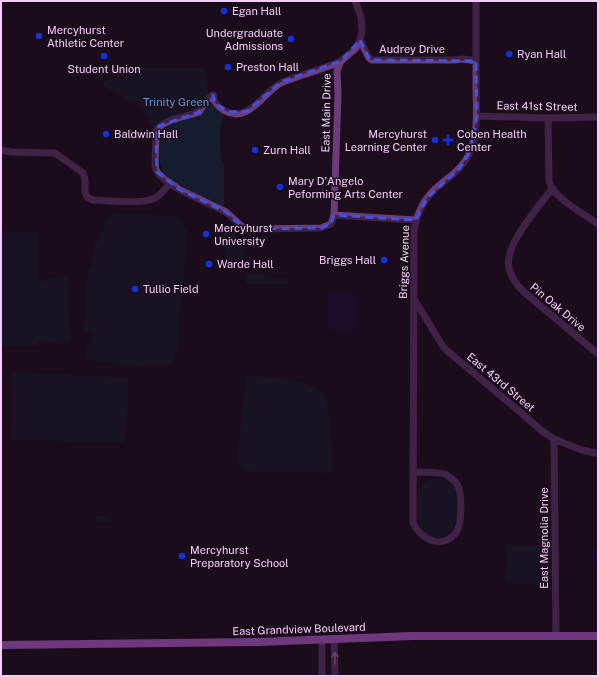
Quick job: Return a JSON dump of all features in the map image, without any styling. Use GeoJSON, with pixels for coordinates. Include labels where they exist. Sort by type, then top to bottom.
{"type":"FeatureCollection","features":[{"type":"Feature","properties":{"kind":"street"},"geometry":{"type":"LineString","coordinates":[[355,1],[361,17],[362,31],[360,40]]}},
{"type":"Feature","properties":{"kind":"street","name":"Briggs Avenue"},"geometry":{"type":"LineString","coordinates":[[413,472],[445,475],[454,481],[459,487],[461,502],[460,523],[458,530],[450,538],[440,541],[431,541],[422,536],[413,522],[413,472],[414,299],[414,232],[416,220],[427,198],[466,161],[475,136],[477,116],[476,1]]}},
{"type":"Feature","properties":{"kind":"street","name":"East Main Drive"},"geometry":{"type":"LineString","coordinates":[[334,215],[338,98],[337,71],[341,61],[356,48],[360,40]]}},
{"type":"Feature","properties":{"kind":"street","name":"Audrey Drive"},"geometry":{"type":"LineString","coordinates":[[360,40],[369,58],[372,60],[463,59],[476,61]]}},
{"type":"Feature","properties":{"kind":"street"},"geometry":{"type":"LineString","coordinates":[[341,61],[327,68],[281,82],[248,111],[235,113],[228,112],[215,103],[213,95],[206,101],[199,112],[173,119],[157,128],[155,166],[157,172],[170,183],[190,195],[226,212],[245,229],[321,228],[331,224],[334,215],[416,220]]}},
{"type":"Feature","properties":{"kind":"street","name":"East 41st Street"},"geometry":{"type":"LineString","coordinates":[[477,116],[598,118]]}},
{"type":"Feature","properties":{"kind":"street"},"geometry":{"type":"LineString","coordinates":[[548,118],[549,181],[552,189],[562,199],[598,224]]}},
{"type":"Feature","properties":{"kind":"street"},"geometry":{"type":"LineString","coordinates":[[1,150],[11,152],[55,153],[83,173],[85,178],[85,192],[87,197],[93,200],[152,200],[170,183]]}},
{"type":"Feature","properties":{"kind":"street","name":"Pin Oak Drive"},"geometry":{"type":"LineString","coordinates":[[552,189],[536,208],[512,245],[509,259],[509,269],[517,286],[598,354]]}},
{"type":"Feature","properties":{"kind":"street","name":"East 43rd Street"},"geometry":{"type":"LineString","coordinates":[[414,299],[444,348],[519,412],[554,439],[579,449],[598,454]]}},
{"type":"Feature","properties":{"kind":"street","name":"East Magnolia Drive"},"geometry":{"type":"LineString","coordinates":[[554,439],[556,636]]}},
{"type":"Feature","properties":{"kind":"street","name":"East Grandview Boulevard"},"geometry":{"type":"LineString","coordinates":[[1,645],[334,640],[417,636],[598,636]]}},
{"type":"Feature","properties":{"kind":"street"},"geometry":{"type":"LineString","coordinates":[[322,640],[322,676]]}},
{"type":"Feature","properties":{"kind":"street"},"geometry":{"type":"LineString","coordinates":[[334,640],[335,676]]}},
{"type":"Feature","properties":{"kind":"highlighted area"},"geometry":{"type":"Polygon","coordinates":[[[360,40],[370,60],[476,61],[477,116],[470,152],[460,168],[427,198],[416,220],[334,215],[331,224],[321,228],[245,229],[226,212],[180,190],[157,172],[156,132],[159,126],[199,112],[213,95],[215,103],[228,112],[247,111],[281,82],[341,61],[360,40]]]}},
{"type":"Feature","properties":{"kind":"green space","name":"Trinity Green"},"geometry":{"type":"Polygon","coordinates":[[[123,68],[205,68],[211,100],[218,111],[224,115],[220,130],[221,160],[224,163],[224,207],[212,203],[173,182],[164,173],[160,161],[160,134],[152,126],[144,112],[134,100],[125,98],[103,86],[103,83],[123,72],[123,68]]]}},
{"type":"Feature","properties":{"kind":"green space","name":"Tullio Field"},"geometry":{"type":"Polygon","coordinates":[[[112,213],[176,216],[187,231],[184,280],[179,318],[178,349],[174,355],[174,360],[169,363],[147,364],[142,366],[87,360],[87,346],[92,341],[92,334],[90,332],[83,331],[87,299],[85,299],[88,270],[90,270],[95,242],[99,242],[100,232],[104,232],[104,222],[107,222],[112,213]]]}},
{"type":"Feature","properties":{"kind":"green space"},"geometry":{"type":"Polygon","coordinates":[[[1,231],[38,232],[38,283],[57,277],[68,276],[69,329],[71,339],[69,343],[62,344],[38,340],[38,346],[1,346],[1,231]]]}},
{"type":"Feature","properties":{"kind":"green space"},"geometry":{"type":"Polygon","coordinates":[[[225,238],[244,238],[245,262],[225,263],[225,238]]]}},
{"type":"Feature","properties":{"kind":"green space"},"geometry":{"type":"Polygon","coordinates":[[[248,273],[264,273],[265,279],[289,279],[289,284],[246,284],[246,275],[248,273]]]}},
{"type":"Feature","properties":{"kind":"green space"},"geometry":{"type":"Polygon","coordinates":[[[12,372],[129,378],[125,442],[11,440],[12,372]]]}},
{"type":"Feature","properties":{"kind":"green space"},"geometry":{"type":"Polygon","coordinates":[[[246,376],[287,379],[309,385],[323,394],[326,400],[330,420],[333,473],[245,471],[237,462],[246,376]]]}},
{"type":"Feature","properties":{"kind":"green space"},"geometry":{"type":"Polygon","coordinates":[[[438,478],[447,480],[454,486],[457,510],[455,522],[450,532],[441,537],[434,537],[427,534],[418,520],[417,501],[422,486],[428,480],[438,478]]]}},
{"type":"Feature","properties":{"kind":"green space"},"geometry":{"type":"Polygon","coordinates":[[[95,516],[110,516],[111,522],[95,522],[95,516]]]}},
{"type":"Feature","properties":{"kind":"green space"},"geometry":{"type":"Polygon","coordinates":[[[507,545],[551,545],[551,571],[548,571],[548,585],[506,583],[507,545]]]}},
{"type":"Feature","properties":{"kind":"shaded area"},"geometry":{"type":"Polygon","coordinates":[[[329,291],[353,291],[356,294],[357,316],[355,331],[352,333],[330,330],[326,328],[327,293],[329,291]]]}},
{"type":"Feature","properties":{"kind":"shaded area"},"geometry":{"type":"Polygon","coordinates":[[[592,549],[598,550],[598,562],[592,562],[592,549]]]}},
{"type":"Feature","properties":{"kind":"place","name":"Egan Hall"},"geometry":{"type":"Point","coordinates":[224,11]}},
{"type":"Feature","properties":{"kind":"place","name":"Mercyhurst Athletic Center"},"geometry":{"type":"Point","coordinates":[39,36]}},
{"type":"Feature","properties":{"kind":"place","name":"Undergraduate Admissions"},"geometry":{"type":"Point","coordinates":[291,39]}},
{"type":"Feature","properties":{"kind":"place","name":"Ryan Hall"},"geometry":{"type":"Point","coordinates":[509,54]}},
{"type":"Feature","properties":{"kind":"place","name":"Student Union"},"geometry":{"type":"Point","coordinates":[104,56]}},
{"type":"Feature","properties":{"kind":"place","name":"Preston Hall"},"geometry":{"type":"Point","coordinates":[228,67]}},
{"type":"Feature","properties":{"kind":"place","name":"Baldwin Hall"},"geometry":{"type":"Point","coordinates":[106,134]}},
{"type":"Feature","properties":{"kind":"place","name":"Mercyhurst Learning Center"},"geometry":{"type":"Point","coordinates":[435,140]}},
{"type":"Feature","properties":{"kind":"place","name":"Coben Health Center"},"geometry":{"type":"Point","coordinates":[448,140]}},
{"type":"Feature","properties":{"kind":"place","name":"Zurn Hall"},"geometry":{"type":"Point","coordinates":[255,150]}},
{"type":"Feature","properties":{"kind":"place","name":"Mary D'Angelo Peforming Arts Center"},"geometry":{"type":"Point","coordinates":[280,187]}},
{"type":"Feature","properties":{"kind":"place","name":"Mercyhurst University"},"geometry":{"type":"Point","coordinates":[206,234]}},
{"type":"Feature","properties":{"kind":"place","name":"Briggs Hall"},"geometry":{"type":"Point","coordinates":[384,260]}},
{"type":"Feature","properties":{"kind":"place","name":"Warde Hall"},"geometry":{"type":"Point","coordinates":[209,264]}},
{"type":"Feature","properties":{"kind":"place","name":"Tullio Field"},"geometry":{"type":"Point","coordinates":[135,289]}},
{"type":"Feature","properties":{"kind":"place","name":"Mercyhurst Preparatory School"},"geometry":{"type":"Point","coordinates":[182,556]}}]}
